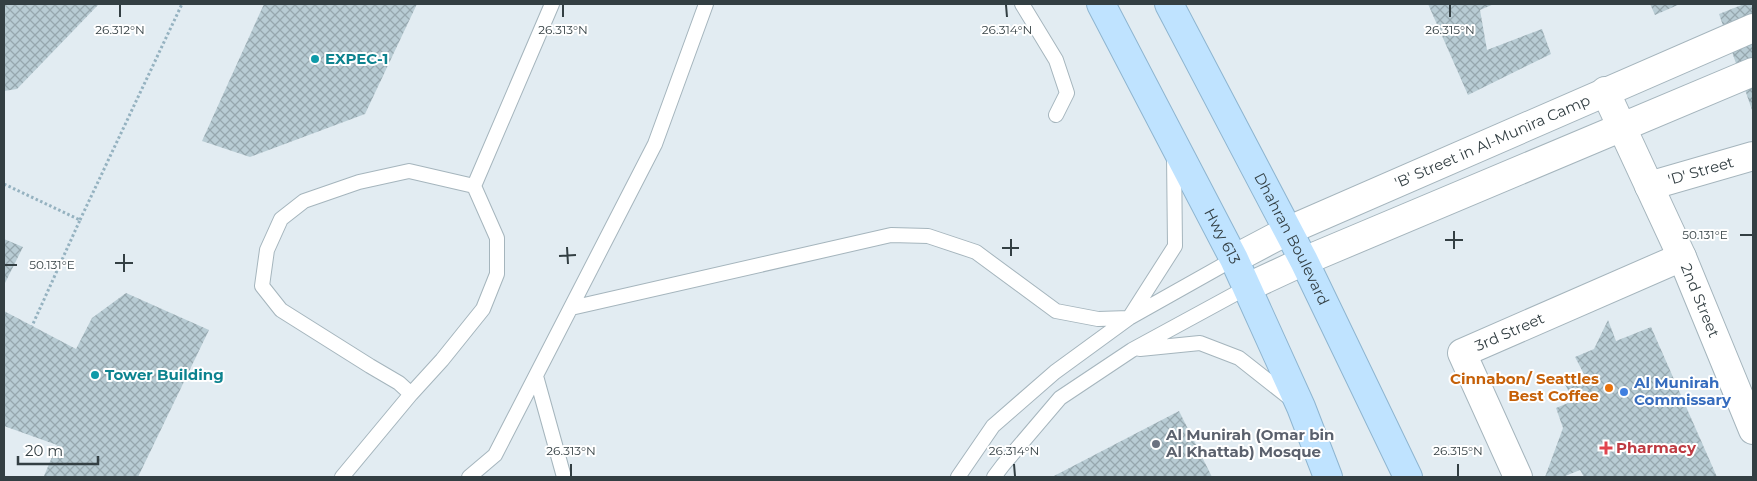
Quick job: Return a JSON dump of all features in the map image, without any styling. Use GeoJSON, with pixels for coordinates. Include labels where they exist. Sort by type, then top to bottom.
{"type":"FeatureCollection","features":[{"type":"Feature","properties":{"kind":"main road","name":"Hwy 613"},"geometry":{"type":"LineString","coordinates":[[1101,4],[1234,259],[1301,407],[1328,477]]}},
{"type":"Feature","properties":{"kind":"main road","name":"Dhahran Boulevard"},"geometry":{"type":"LineString","coordinates":[[1169,4],[1304,261],[1408,477]]}},
{"type":"Feature","properties":{"kind":"street","name":"'B' Street in Al-Munira Camp"},"geometry":{"type":"LineString","coordinates":[[1234,259],[1287,231],[1753,28]]}},
{"type":"Feature","properties":{"kind":"street"},"geometry":{"type":"LineString","coordinates":[[1246,288],[1304,261],[1753,72]]}},
{"type":"Feature","properties":{"kind":"street","name":"2nd Street"},"geometry":{"type":"LineString","coordinates":[[1605,91],[1682,257],[1753,430]]}},
{"type":"Feature","properties":{"kind":"street","name":"'D' Street"},"geometry":{"type":"LineString","coordinates":[[1649,186],[1753,156]]}},
{"type":"Feature","properties":{"kind":"street","name":"3rd Street"},"geometry":{"type":"LineString","coordinates":[[1518,477],[1462,353],[1682,257]]}},
{"type":"Feature","properties":{"kind":"lane"},"geometry":{"type":"LineString","coordinates":[[342,477],[442,360],[483,308],[497,274],[497,238],[474,186],[552,4]]}},
{"type":"Feature","properties":{"kind":"lane"},"geometry":{"type":"LineString","coordinates":[[469,477],[496,455],[656,144],[706,4]]}},
{"type":"Feature","properties":{"kind":"lane"},"geometry":{"type":"LineString","coordinates":[[1022,4],[1056,60],[1066,92],[1056,116]]}},
{"type":"Feature","properties":{"kind":"lane"},"geometry":{"type":"LineString","coordinates":[[1129,318],[1175,246],[1173,144]]}},
{"type":"Feature","properties":{"kind":"lane"},"geometry":{"type":"LineString","coordinates":[[411,394],[399,383],[281,310],[262,286],[267,250],[281,219],[304,201],[359,182],[409,171],[474,186]]}},
{"type":"Feature","properties":{"kind":"lane"},"geometry":{"type":"LineString","coordinates":[[570,308],[891,236],[928,236],[976,252],[1056,310],[1098,319],[1129,318]]}},
{"type":"Feature","properties":{"kind":"lane"},"geometry":{"type":"LineString","coordinates":[[958,477],[993,426],[1055,372],[1129,318],[1234,259]]}},
{"type":"Feature","properties":{"kind":"lane"},"geometry":{"type":"LineString","coordinates":[[994,477],[1002,465],[1060,398],[1132,350],[1246,288]]}},
{"type":"Feature","properties":{"kind":"lane"},"geometry":{"type":"LineString","coordinates":[[1132,350],[1200,343],[1239,358],[1301,407]]}},
{"type":"Feature","properties":{"kind":"lane"},"geometry":{"type":"LineString","coordinates":[[536,376],[564,477]]}},
{"type":"Feature","properties":{"kind":"path"},"geometry":{"type":"LineString","coordinates":[[32,326],[182,4]]}},
{"type":"Feature","properties":{"kind":"path"},"geometry":{"type":"LineString","coordinates":[[4,184],[80,220]]}},
{"type":"Feature","properties":{"kind":"building"},"geometry":{"type":"Polygon","coordinates":[[[4,4],[99,4],[17,89],[4,91],[4,4]]]}},
{"type":"Feature","properties":{"kind":"building","name":"EXPEC-1"},"geometry":{"type":"Polygon","coordinates":[[[264,4],[417,4],[365,114],[250,157],[202,141],[264,4]]]}},
{"type":"Feature","properties":{"kind":"building"},"geometry":{"type":"Polygon","coordinates":[[[1428,4],[1494,4],[1480,10],[1487,50],[1542,29],[1551,54],[1468,95],[1428,4]]]}},
{"type":"Feature","properties":{"kind":"building"},"geometry":{"type":"Polygon","coordinates":[[[1650,4],[1680,4],[1655,15],[1650,4]]]}},
{"type":"Feature","properties":{"kind":"building"},"geometry":{"type":"Polygon","coordinates":[[[1744,4],[1753,4],[1753,113],[1719,14],[1744,4]]]}},
{"type":"Feature","properties":{"kind":"building"},"geometry":{"type":"Polygon","coordinates":[[[4,239],[23,247],[4,285],[4,239]]]}},
{"type":"Feature","properties":{"kind":"building","name":"Tower Building"},"geometry":{"type":"Polygon","coordinates":[[[126,293],[209,330],[138,477],[44,476],[57,445],[4,426],[4,311],[76,349],[92,318],[126,293]]]}},
{"type":"Feature","properties":{"kind":"building","name":"Al Munirah Commissary"},"geometry":{"type":"Polygon","coordinates":[[[1608,320],[1616,341],[1651,327],[1717,477],[1584,477],[1580,470],[1563,477],[1545,477],[1563,428],[1556,408],[1573,401],[1565,384],[1585,376],[1575,357],[1594,349],[1608,320]]]}},
{"type":"Feature","properties":{"kind":"building","name":"Al Munirah (Omar bin Al Khattab) Mosque"},"geometry":{"type":"Polygon","coordinates":[[[1179,411],[1212,477],[1052,477],[1179,411]]]}},
{"type":"Feature","properties":{"kind":"place","name":"EXPEC-1"},"geometry":{"type":"Point","coordinates":[315,59]}},
{"type":"Feature","properties":{"kind":"place","name":"Tower Building"},"geometry":{"type":"Point","coordinates":[95,375]}},
{"type":"Feature","properties":{"kind":"place","name":"Cinnabon/ Seattles Best Coffee"},"geometry":{"type":"Point","coordinates":[1609,388]}},
{"type":"Feature","properties":{"kind":"place","name":"Al Munirah Commissary"},"geometry":{"type":"Point","coordinates":[1624,392]}},
{"type":"Feature","properties":{"kind":"place","name":"Al Munirah (Omar bin Al Khattab) Mosque"},"geometry":{"type":"Point","coordinates":[1156,444]}},
{"type":"Feature","properties":{"kind":"place","name":"Pharmacy"},"geometry":{"type":"Point","coordinates":[1606,448]}}]}
